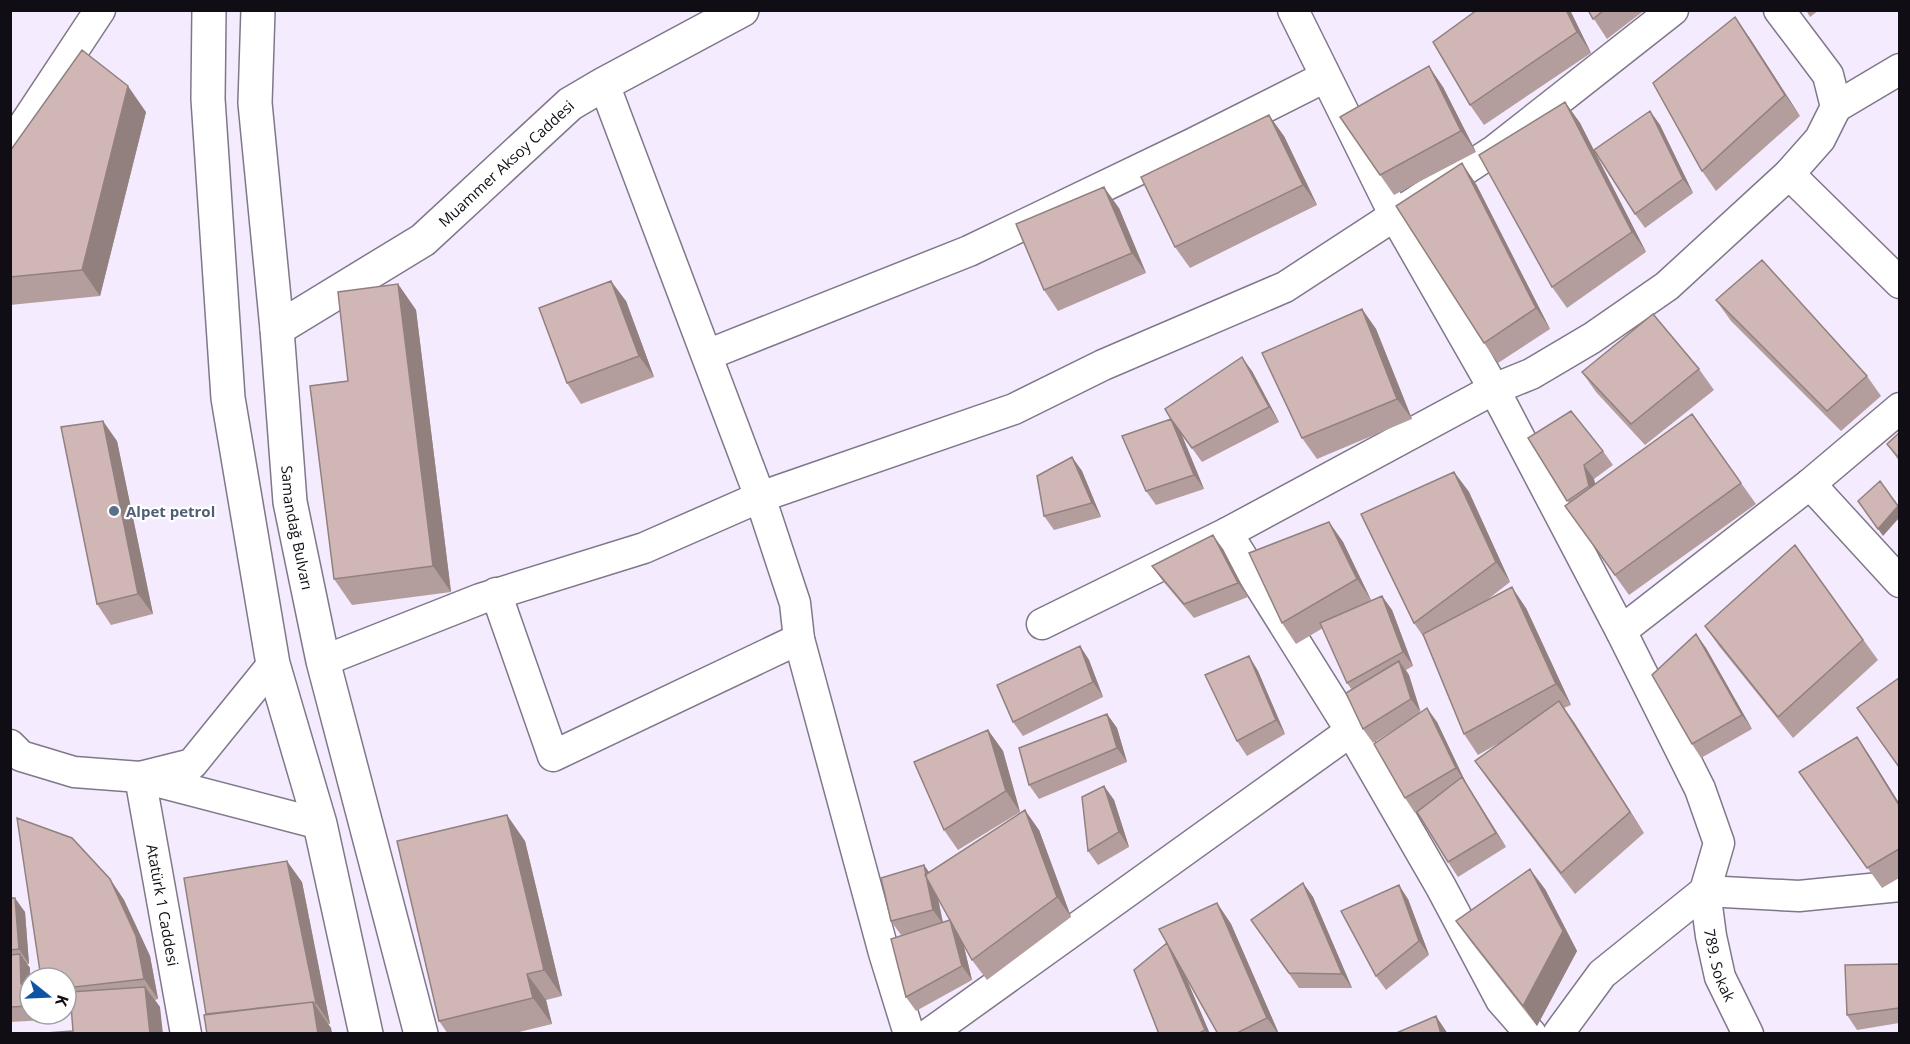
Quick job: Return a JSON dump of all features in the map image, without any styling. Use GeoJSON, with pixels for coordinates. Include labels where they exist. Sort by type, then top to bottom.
{"type":"FeatureCollection","features":[{"type":"Feature","properties":{"kind":"main road"},"geometry":{"type":"LineString","coordinates":[[209,10],[208,99],[228,398],[273,664],[320,824],[366,1034]]}},
{"type":"Feature","properties":{"kind":"main road","name":"Samandağ Bulvarı"},"geometry":{"type":"LineString","coordinates":[[258,10],[255,103],[290,502],[323,661],[421,1034]]}},
{"type":"Feature","properties":{"kind":"main road","name":"Muammer Aksoy Caddesi"},"geometry":{"type":"LineString","coordinates":[[276,329],[423,240],[570,104],[742,10]]}},
{"type":"Feature","properties":{"kind":"street"},"geometry":{"type":"LineString","coordinates":[[10,146],[100,10]]}},
{"type":"Feature","properties":{"kind":"street"},"geometry":{"type":"LineString","coordinates":[[1293,10],[1395,216],[1494,389],[1621,632],[1700,789],[1719,843],[1705,891],[1602,974],[1558,1034]]}},
{"type":"Feature","properties":{"kind":"street"},"geometry":{"type":"LineString","coordinates":[[323,661],[496,593],[644,548],[760,496],[1014,409],[1103,365],[1285,286],[1495,150],[1673,10]]}},
{"type":"Feature","properties":{"kind":"street"},"geometry":{"type":"LineString","coordinates":[[1779,10],[1828,75],[1836,107]]}},
{"type":"Feature","properties":{"kind":"street"},"geometry":{"type":"LineString","coordinates":[[1042,624],[1227,533],[1494,389],[1532,374],[1592,338],[1667,286],[1789,174],[1820,139],[1836,107],[1899,69]]}},
{"type":"Feature","properties":{"kind":"street"},"geometry":{"type":"LineString","coordinates":[[708,355],[969,251],[1325,77]]}},
{"type":"Feature","properties":{"kind":"street"},"geometry":{"type":"LineString","coordinates":[[604,84],[760,496],[795,603],[799,639],[884,953],[909,1034]]}},
{"type":"Feature","properties":{"kind":"street"},"geometry":{"type":"LineString","coordinates":[[1789,174],[1899,283]]}},
{"type":"Feature","properties":{"kind":"street"},"geometry":{"type":"LineString","coordinates":[[1621,632],[1810,484],[1899,408]]}},
{"type":"Feature","properties":{"kind":"street"},"geometry":{"type":"LineString","coordinates":[[1810,484],[1899,582]]}},
{"type":"Feature","properties":{"kind":"street"},"geometry":{"type":"LineString","coordinates":[[1227,533],[1351,731],[1441,887],[1501,1000],[1531,1034]]}},
{"type":"Feature","properties":{"kind":"street"},"geometry":{"type":"LineString","coordinates":[[496,593],[553,756],[799,639]]}},
{"type":"Feature","properties":{"kind":"street"},"geometry":{"type":"LineString","coordinates":[[140,777],[192,764],[273,664]]}},
{"type":"Feature","properties":{"kind":"street"},"geometry":{"type":"LineString","coordinates":[[929,1034],[1351,731]]}},
{"type":"Feature","properties":{"kind":"street"},"geometry":{"type":"LineString","coordinates":[[14,753],[74,772],[140,777],[320,824]]}},
{"type":"Feature","properties":{"kind":"street","name":"Atatürk 1 Caddesi"},"geometry":{"type":"LineString","coordinates":[[140,777],[186,1034]]}},
{"type":"Feature","properties":{"kind":"street"},"geometry":{"type":"LineString","coordinates":[[1705,891],[1799,896],[1899,886]]}},
{"type":"Feature","properties":{"kind":"street","name":"789. Sokak"},"geometry":{"type":"LineString","coordinates":[[1705,891],[1711,936],[1720,977],[1748,1034]]}},
{"type":"Feature","properties":{"kind":"building"},"geometry":{"type":"Polygon","coordinates":[[[1477,10],[1566,10],[1577,32],[1470,105],[1433,42],[1477,10]]]}},
{"type":"Feature","properties":{"kind":"building"},"geometry":{"type":"Polygon","coordinates":[[[1588,10],[1604,10],[1593,19],[1588,10]]]}},
{"type":"Feature","properties":{"kind":"building"},"geometry":{"type":"Polygon","coordinates":[[[1735,17],[1785,95],[1702,171],[1653,83],[1735,17]]]}},
{"type":"Feature","properties":{"kind":"building"},"geometry":{"type":"Polygon","coordinates":[[[82,50],[128,86],[82,270],[10,277],[10,151],[82,50]]]}},
{"type":"Feature","properties":{"kind":"building"},"geometry":{"type":"Polygon","coordinates":[[[1429,66],[1461,131],[1380,175],[1340,117],[1429,66]]]}},
{"type":"Feature","properties":{"kind":"building"},"geometry":{"type":"Polygon","coordinates":[[[1565,102],[1632,232],[1552,287],[1479,155],[1565,102]]]}},
{"type":"Feature","properties":{"kind":"building"},"geometry":{"type":"Polygon","coordinates":[[[1650,111],[1683,179],[1635,214],[1594,150],[1650,111]]]}},
{"type":"Feature","properties":{"kind":"building"},"geometry":{"type":"Polygon","coordinates":[[[1269,115],[1303,185],[1175,247],[1141,177],[1269,115]]]}},
{"type":"Feature","properties":{"kind":"building"},"geometry":{"type":"Polygon","coordinates":[[[1462,163],[1536,308],[1484,343],[1396,206],[1462,163]]]}},
{"type":"Feature","properties":{"kind":"building"},"geometry":{"type":"Polygon","coordinates":[[[1104,187],[1132,253],[1044,290],[1016,224],[1104,187]]]}},
{"type":"Feature","properties":{"kind":"building"},"geometry":{"type":"Polygon","coordinates":[[[1762,260],[1867,376],[1827,411],[1716,300],[1762,260]]]}},
{"type":"Feature","properties":{"kind":"building"},"geometry":{"type":"Polygon","coordinates":[[[611,281],[639,356],[567,383],[539,308],[611,281]]]}},
{"type":"Feature","properties":{"kind":"building"},"geometry":{"type":"Polygon","coordinates":[[[398,284],[433,566],[334,579],[310,386],[348,381],[338,292],[398,284]]]}},
{"type":"Feature","properties":{"kind":"building"},"geometry":{"type":"Polygon","coordinates":[[[1362,309],[1397,399],[1302,438],[1262,353],[1362,309]]]}},
{"type":"Feature","properties":{"kind":"building"},"geometry":{"type":"Polygon","coordinates":[[[1653,314],[1699,369],[1631,424],[1582,372],[1653,314]]]}},
{"type":"Feature","properties":{"kind":"building"},"geometry":{"type":"Polygon","coordinates":[[[1242,357],[1269,407],[1192,448],[1165,409],[1242,357]]]}},
{"type":"Feature","properties":{"kind":"building"},"geometry":{"type":"Polygon","coordinates":[[[1571,411],[1603,451],[1584,465],[1589,486],[1567,501],[1528,438],[1571,411]]]}},
{"type":"Feature","properties":{"kind":"building"},"geometry":{"type":"Polygon","coordinates":[[[1692,414],[1741,483],[1615,575],[1565,506],[1692,414]]]}},
{"type":"Feature","properties":{"kind":"building"},"geometry":{"type":"Polygon","coordinates":[[[1171,419],[1194,475],[1146,491],[1122,436],[1171,419]]]}},
{"type":"Feature","properties":{"kind":"building"},"geometry":{"type":"Polygon","coordinates":[[[103,421],[138,594],[97,604],[61,427],[103,421]]]}},
{"type":"Feature","properties":{"kind":"building"},"geometry":{"type":"Polygon","coordinates":[[[1899,433],[1899,458],[1887,444],[1899,433]]]}},
{"type":"Feature","properties":{"kind":"building"},"geometry":{"type":"Polygon","coordinates":[[[1072,457],[1092,503],[1044,516],[1037,476],[1072,457]]]}},
{"type":"Feature","properties":{"kind":"building"},"geometry":{"type":"Polygon","coordinates":[[[1454,472],[1496,562],[1414,623],[1361,514],[1454,472]]]}},
{"type":"Feature","properties":{"kind":"building"},"geometry":{"type":"Polygon","coordinates":[[[1880,481],[1898,506],[1878,529],[1858,501],[1880,481]]]}},
{"type":"Feature","properties":{"kind":"building"},"geometry":{"type":"Polygon","coordinates":[[[1329,522],[1357,579],[1282,623],[1249,553],[1329,522]]]}},
{"type":"Feature","properties":{"kind":"building"},"geometry":{"type":"Polygon","coordinates":[[[1213,535],[1238,583],[1184,604],[1152,566],[1213,535]]]}},
{"type":"Feature","properties":{"kind":"building"},"geometry":{"type":"Polygon","coordinates":[[[1795,545],[1863,640],[1778,717],[1705,626],[1795,545]]]}},
{"type":"Feature","properties":{"kind":"building"},"geometry":{"type":"Polygon","coordinates":[[[1512,587],[1556,684],[1464,734],[1423,634],[1512,587]]]}},
{"type":"Feature","properties":{"kind":"building"},"geometry":{"type":"Polygon","coordinates":[[[1382,596],[1403,652],[1347,683],[1320,623],[1382,596]]]}},
{"type":"Feature","properties":{"kind":"building"},"geometry":{"type":"Polygon","coordinates":[[[1696,634],[1742,715],[1692,744],[1652,675],[1696,634]]]}},
{"type":"Feature","properties":{"kind":"building"},"geometry":{"type":"Polygon","coordinates":[[[1080,646],[1093,682],[1013,722],[997,685],[1080,646]]]}},
{"type":"Feature","properties":{"kind":"building"},"geometry":{"type":"Polygon","coordinates":[[[1249,656],[1276,720],[1237,741],[1205,675],[1249,656]]]}},
{"type":"Feature","properties":{"kind":"building"},"geometry":{"type":"Polygon","coordinates":[[[1399,661],[1411,699],[1363,729],[1346,693],[1399,661]]]}},
{"type":"Feature","properties":{"kind":"building"},"geometry":{"type":"Polygon","coordinates":[[[1899,678],[1899,767],[1857,708],[1899,678]]]}},
{"type":"Feature","properties":{"kind":"building"},"geometry":{"type":"Polygon","coordinates":[[[1559,701],[1630,812],[1561,873],[1475,761],[1559,701]]]}},
{"type":"Feature","properties":{"kind":"building"},"geometry":{"type":"Polygon","coordinates":[[[1427,708],[1456,768],[1405,798],[1374,744],[1427,708]]]}},
{"type":"Feature","properties":{"kind":"building"},"geometry":{"type":"Polygon","coordinates":[[[1107,714],[1117,748],[1029,785],[1019,748],[1107,714]]]}},
{"type":"Feature","properties":{"kind":"building"},"geometry":{"type":"Polygon","coordinates":[[[988,730],[1006,791],[944,830],[914,762],[988,730]]]}},
{"type":"Feature","properties":{"kind":"building"},"geometry":{"type":"Polygon","coordinates":[[[1857,737],[1899,805],[1899,849],[1867,868],[1799,772],[1857,737]]]}},
{"type":"Feature","properties":{"kind":"building"},"geometry":{"type":"Polygon","coordinates":[[[1462,777],[1496,833],[1448,862],[1417,812],[1462,777]]]}},
{"type":"Feature","properties":{"kind":"building"},"geometry":{"type":"Polygon","coordinates":[[[1104,786],[1119,832],[1088,851],[1082,797],[1104,786]]]}},
{"type":"Feature","properties":{"kind":"building"},"geometry":{"type":"Polygon","coordinates":[[[1025,810],[1057,897],[972,960],[925,875],[1025,810]]]}},
{"type":"Feature","properties":{"kind":"building"},"geometry":{"type":"Polygon","coordinates":[[[507,815],[544,970],[527,974],[533,998],[439,1021],[397,841],[507,815]]]}},
{"type":"Feature","properties":{"kind":"building"},"geometry":{"type":"Polygon","coordinates":[[[17,818],[72,838],[110,879],[136,936],[144,979],[78,987],[78,966],[39,966],[17,818]]]}},
{"type":"Feature","properties":{"kind":"building"},"geometry":{"type":"Polygon","coordinates":[[[287,861],[316,1003],[206,1014],[184,878],[287,861]]]}},
{"type":"Feature","properties":{"kind":"building"},"geometry":{"type":"Polygon","coordinates":[[[924,865],[933,910],[891,921],[881,878],[924,865]]]}},
{"type":"Feature","properties":{"kind":"building"},"geometry":{"type":"Polygon","coordinates":[[[1530,869],[1563,931],[1523,1006],[1456,921],[1530,869]]]}},
{"type":"Feature","properties":{"kind":"building"},"geometry":{"type":"Polygon","coordinates":[[[1303,883],[1342,974],[1289,973],[1251,920],[1303,883]]]}},
{"type":"Feature","properties":{"kind":"building"},"geometry":{"type":"Polygon","coordinates":[[[1399,885],[1419,941],[1376,976],[1341,911],[1399,885]]]}},
{"type":"Feature","properties":{"kind":"building"},"geometry":{"type":"Polygon","coordinates":[[[10,898],[15,898],[19,949],[10,950],[10,898]]]}},
{"type":"Feature","properties":{"kind":"building"},"geometry":{"type":"Polygon","coordinates":[[[1217,903],[1267,1018],[1235,1034],[1218,1034],[1159,929],[1217,903]]]}},
{"type":"Feature","properties":{"kind":"building"},"geometry":{"type":"Polygon","coordinates":[[[950,920],[962,966],[906,997],[891,939],[950,920]]]}},
{"type":"Feature","properties":{"kind":"building"},"geometry":{"type":"Polygon","coordinates":[[[1167,943],[1205,1030],[1198,1034],[1159,1034],[1134,970],[1167,943]]]}},
{"type":"Feature","properties":{"kind":"building"},"geometry":{"type":"Polygon","coordinates":[[[20,954],[18,1007],[10,1007],[10,955],[20,954]]]}},
{"type":"Feature","properties":{"kind":"building"},"geometry":{"type":"Polygon","coordinates":[[[1899,964],[1899,1008],[1847,1015],[1845,965],[1899,964]]]}},
{"type":"Feature","properties":{"kind":"building"},"geometry":{"type":"Polygon","coordinates":[[[145,987],[150,1034],[32,1034],[73,1031],[73,1026],[78,1026],[78,991],[145,987]]]}},
{"type":"Feature","properties":{"kind":"building"},"geometry":{"type":"Polygon","coordinates":[[[313,1002],[318,1034],[207,1034],[204,1015],[313,1002]]]}},
{"type":"Feature","properties":{"kind":"building"},"geometry":{"type":"Polygon","coordinates":[[[1436,1016],[1441,1034],[1394,1034],[1436,1016]]]}},
{"type":"Feature","properties":{"kind":"place","name":"Alpet petrol"},"geometry":{"type":"Point","coordinates":[114,511]}}]}
